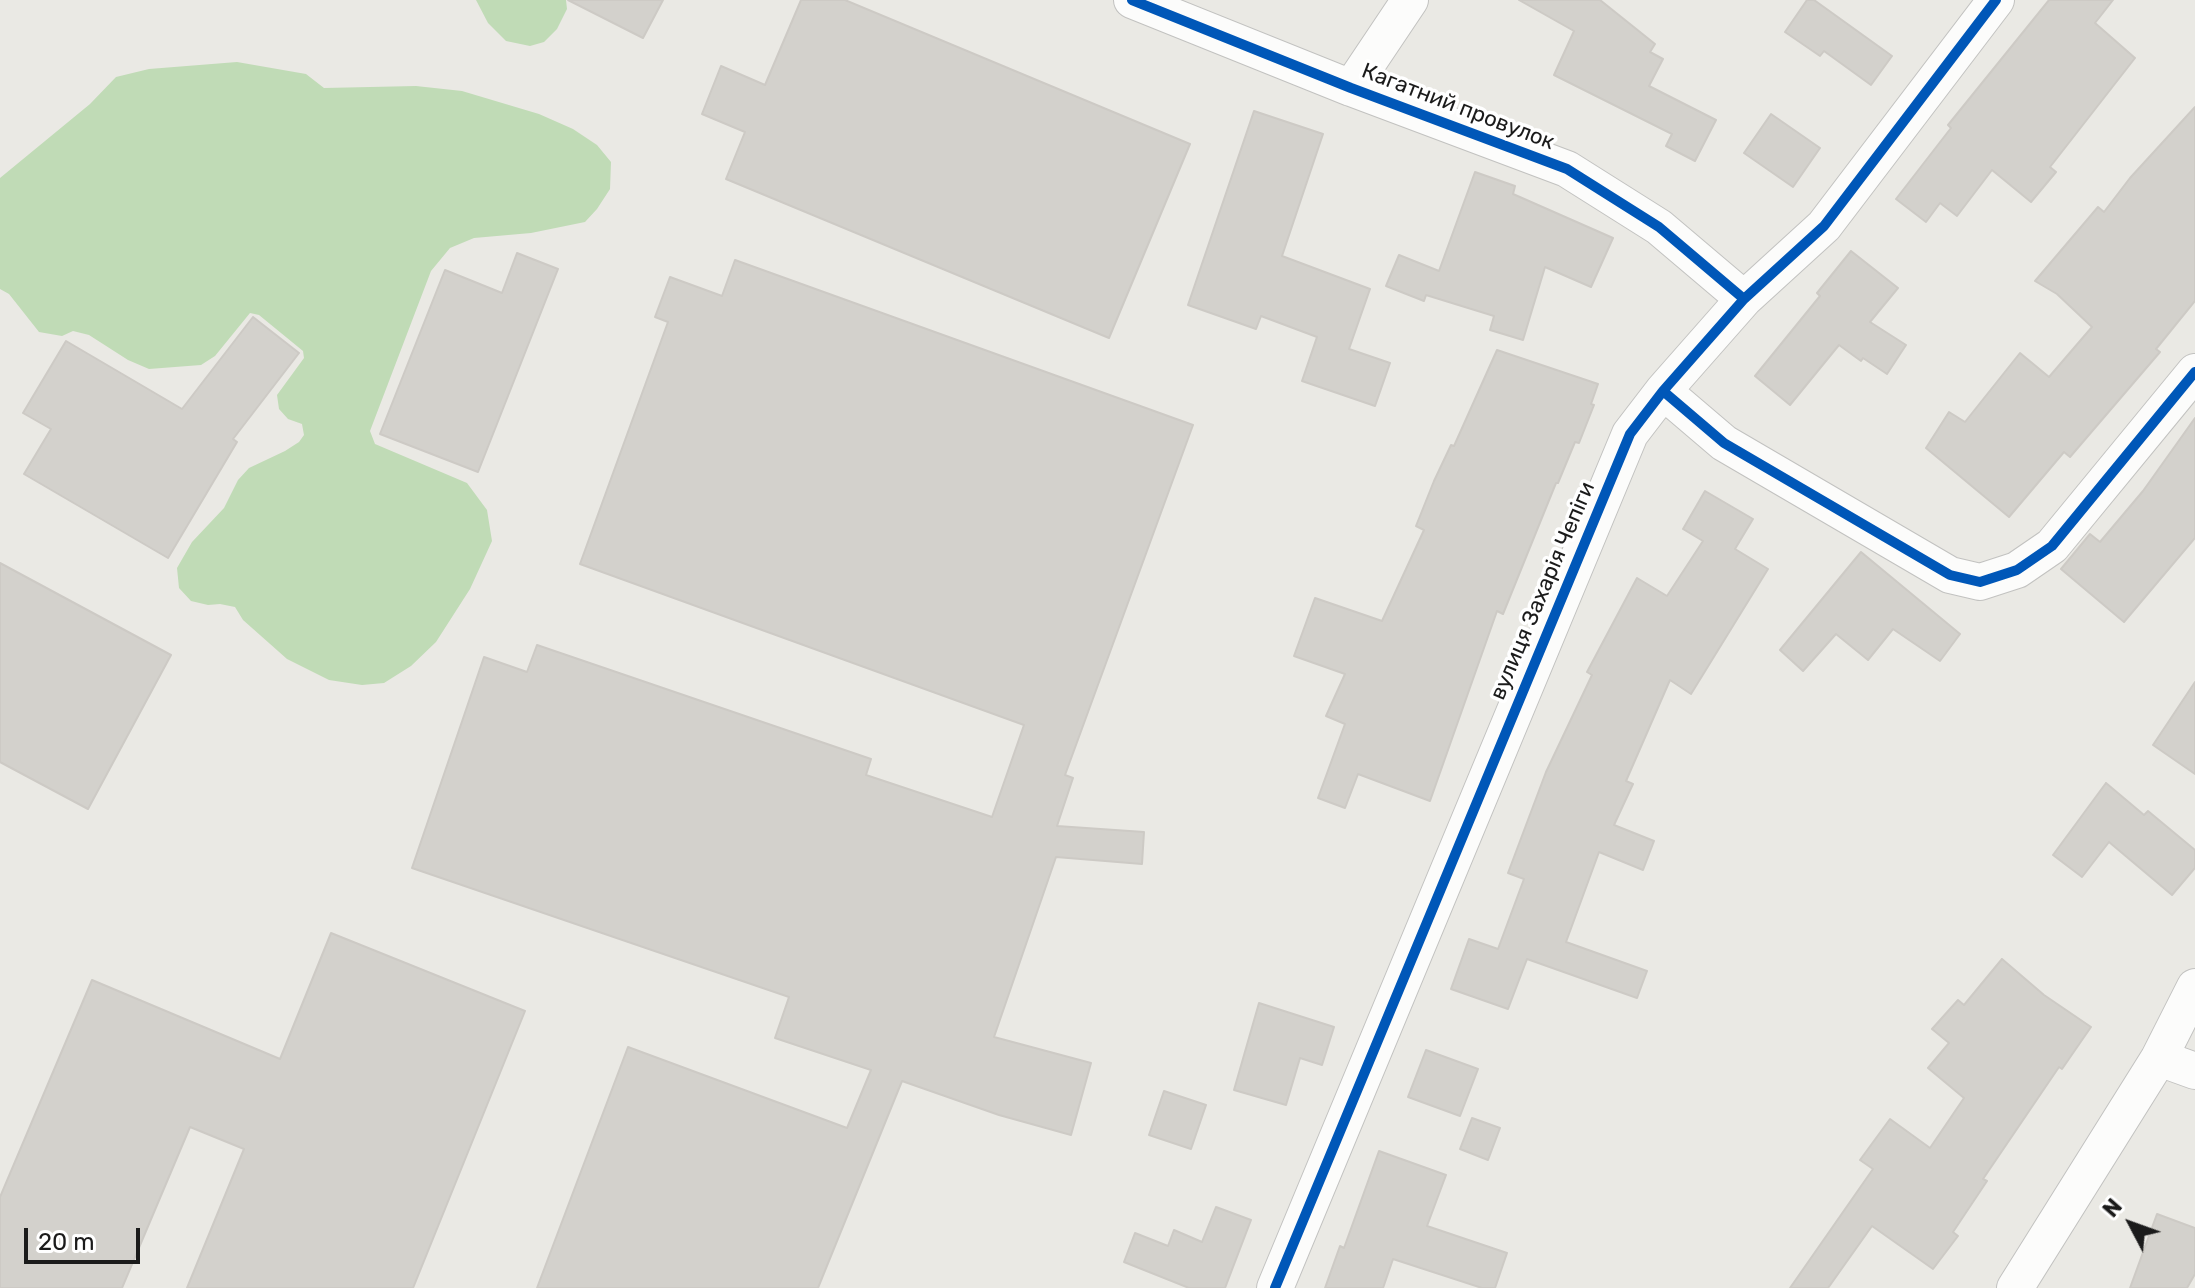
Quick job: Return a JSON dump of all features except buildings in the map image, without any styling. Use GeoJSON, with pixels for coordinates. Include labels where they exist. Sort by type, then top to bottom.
{"type":"FeatureCollection","features":[{"type":"Feature","properties":{"kind":"street","name":"Кагатний провулок"},"geometry":{"type":"LineString","coordinates":[[1132,0],[1351,88],[1567,169],[1659,227],[1744,299]]}},
{"type":"Feature","properties":{"kind":"street"},"geometry":{"type":"LineString","coordinates":[[1351,88],[1410,0]]}},
{"type":"Feature","properties":{"kind":"street","name":"вулиця Захарія Чепіги"},"geometry":{"type":"LineString","coordinates":[[1275,1288],[1630,434],[1663,391],[1744,299],[1824,226],[1996,0]]}},
{"type":"Feature","properties":{"kind":"street"},"geometry":{"type":"LineString","coordinates":[[1663,391],[1724,443],[1950,575],[1980,582],[2017,570],[2052,546],[2195,372]]}},
{"type":"Feature","properties":{"kind":"street"},"geometry":{"type":"LineString","coordinates":[[2015,1288],[2159,1058],[2195,987]]}},
{"type":"Feature","properties":{"kind":"street"},"geometry":{"type":"LineString","coordinates":[[2159,1058],[2195,1071]]}},
{"type":"Feature","properties":{"kind":"green space"},"geometry":{"type":"Polygon","coordinates":[[[476,0],[566,0],[567,9],[557,29],[544,42],[530,46],[506,41],[488,23],[476,0]]]}},
{"type":"Feature","properties":{"kind":"green space"},"geometry":{"type":"Polygon","coordinates":[[[237,62],[306,74],[324,88],[416,86],[462,91],[539,114],[573,129],[597,145],[611,162],[610,189],[585,222],[531,233],[474,238],[450,248],[431,271],[370,431],[375,444],[467,483],[487,510],[492,541],[470,589],[436,642],[411,666],[384,683],[362,685],[329,680],[287,659],[243,620],[235,607],[191,601],[179,588],[177,568],[192,542],[224,508],[238,480],[249,468],[285,451],[304,435],[302,424],[288,419],[279,409],[277,395],[304,358],[303,351],[259,315],[250,313],[215,356],[201,365],[149,369],[128,360],[89,335],[73,331],[62,336],[39,332],[9,294],[0,289],[0,178],[90,104],[116,77],[149,69],[237,62]]]}},
{"type":"Feature","properties":{"kind":"cycle path"},"geometry":{"type":"LineString","coordinates":[[1132,0],[1351,88],[1567,169],[1659,227],[1744,299]]}},
{"type":"Feature","properties":{"kind":"cycle path"},"geometry":{"type":"LineString","coordinates":[[1275,1288],[1630,434],[1663,391],[1744,299],[1824,226],[1996,0]]}},
{"type":"Feature","properties":{"kind":"cycle path"},"geometry":{"type":"LineString","coordinates":[[1663,391],[1724,443],[1950,575],[1980,582],[2017,570],[2052,546],[2195,372]]}}]}
